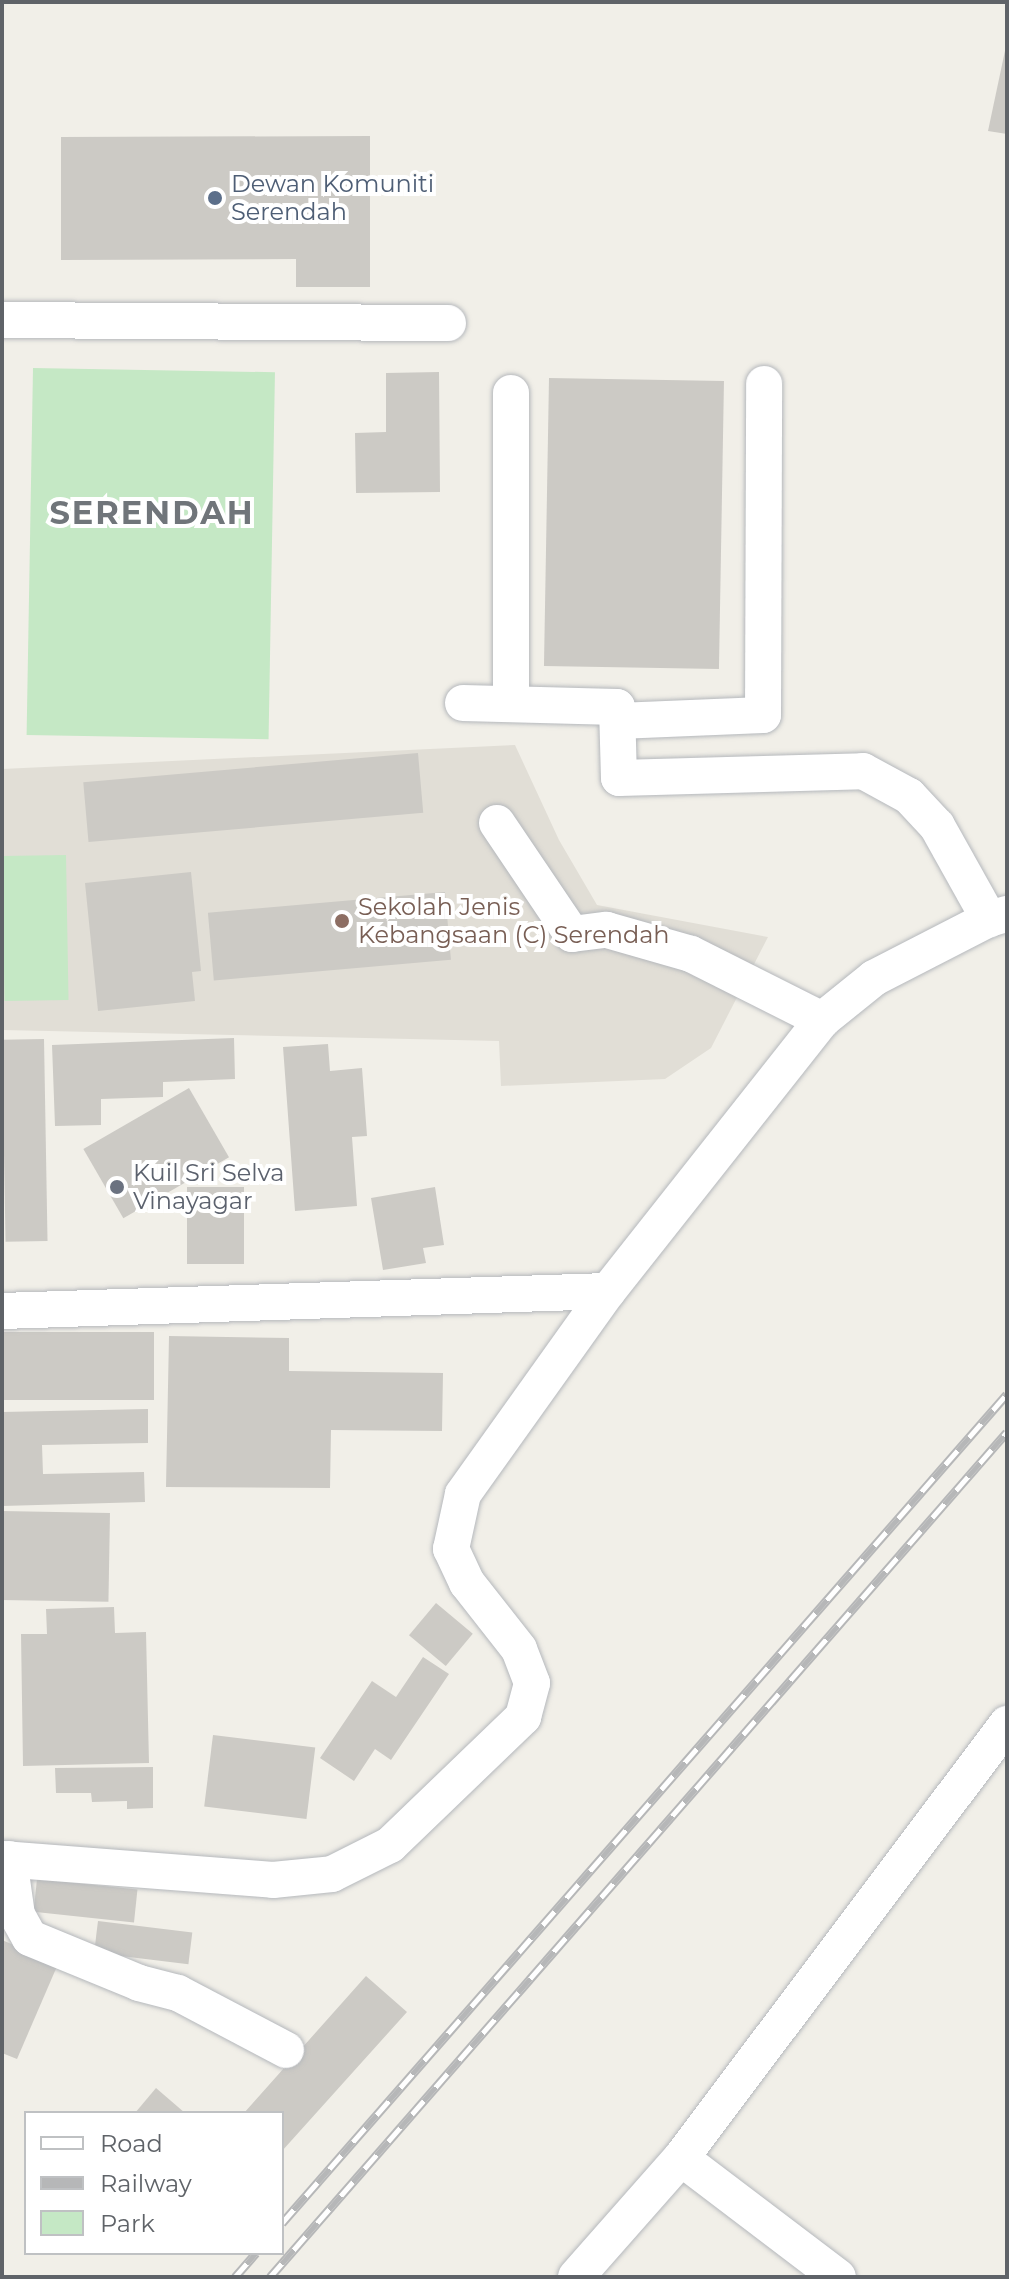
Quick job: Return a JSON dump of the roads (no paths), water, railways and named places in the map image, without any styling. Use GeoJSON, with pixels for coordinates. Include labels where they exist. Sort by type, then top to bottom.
{"type":"FeatureCollection","features":[{"type":"Feature","properties":{"kind":"street"},"geometry":{"type":"LineString","coordinates":[[2,320],[448,323]]}},
{"type":"Feature","properties":{"kind":"street"},"geometry":{"type":"LineString","coordinates":[[618,721],[763,715],[764,384]]}},
{"type":"Feature","properties":{"kind":"street"},"geometry":{"type":"LineString","coordinates":[[511,393],[511,704]]}},
{"type":"Feature","properties":{"kind":"street"},"geometry":{"type":"LineString","coordinates":[[286,2050],[178,1993],[139,1983],[30,1938],[17,1915],[6,1859],[273,1880],[332,1874],[390,1845],[523,1717],[532,1683],[519,1649],[467,1583],[451,1549],[463,1494],[608,1291],[822,1020],[874,978],[998,917],[937,826],[909,796],[863,771],[619,778],[617,707],[463,703]]}},
{"type":"Feature","properties":{"kind":"street"},"geometry":{"type":"LineString","coordinates":[[497,823],[572,934],[607,930],[691,954],[822,1020]]}},
{"type":"Feature","properties":{"kind":"street"},"geometry":{"type":"LineString","coordinates":[[2,1311],[608,1291]]}},
{"type":"Feature","properties":{"kind":"street"},"geometry":{"type":"LineString","coordinates":[[576,2277],[681,2158],[1007,1724]]}},
{"type":"Feature","properties":{"kind":"street"},"geometry":{"type":"LineString","coordinates":[[681,2158],[838,2277]]}},
{"type":"Feature","properties":{"kind":"railway"},"geometry":{"type":"LineString","coordinates":[[284,2221],[1007,1394]]}},
{"type":"Feature","properties":{"kind":"railway"},"geometry":{"type":"LineString","coordinates":[[270,2277],[1007,1432]]}},
{"type":"Feature","properties":{"kind":"railway"},"geometry":{"type":"LineString","coordinates":[[235,2277],[254,2255]]}},
{"type":"Feature","properties":{"kind":"place","name":"Dewan Komuniti Serendah"},"geometry":{"type":"Point","coordinates":[215,198]}},
{"type":"Feature","properties":{"kind":"place","name":"Sekolah Jenis Kebangsaan (C) Serendah"},"geometry":{"type":"Point","coordinates":[342,921]}},
{"type":"Feature","properties":{"kind":"place","name":"Kuil Sri Selva Vinayagar"},"geometry":{"type":"Point","coordinates":[117,1187]}},
{"type":"Feature","properties":{"kind":"district","name":"SERENDAH"},"geometry":{"type":"Point","coordinates":[152,513]}}]}
